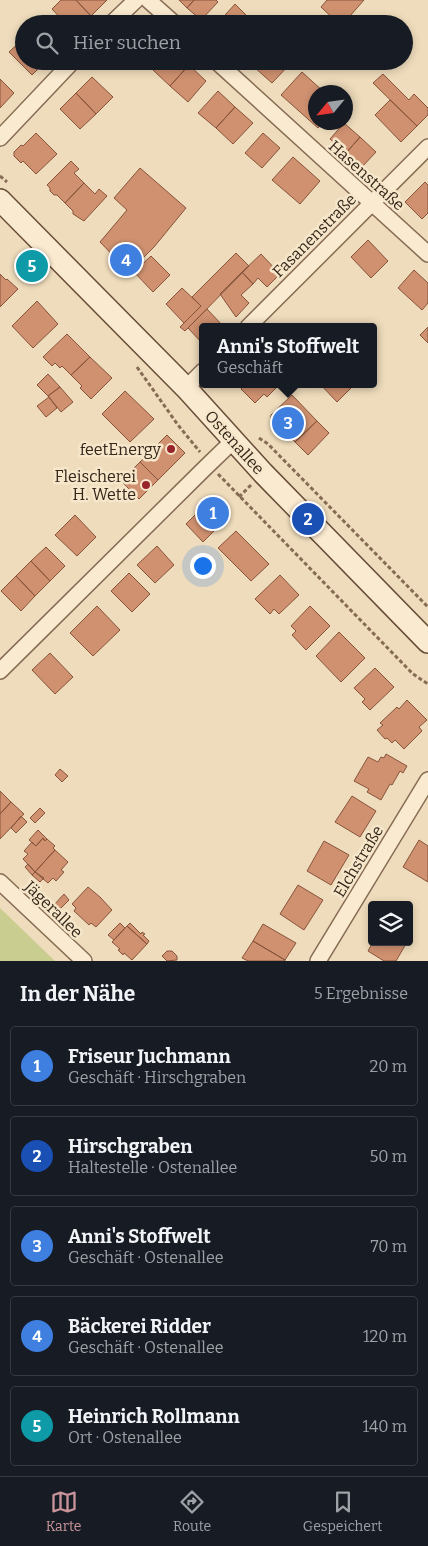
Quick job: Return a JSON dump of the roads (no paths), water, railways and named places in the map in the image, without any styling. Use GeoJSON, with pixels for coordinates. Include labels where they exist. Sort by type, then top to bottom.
{"type":"FeatureCollection","features":[{"type":"Feature","properties":{"kind":"main road","name":"Ostenallee"},"geometry":{"type":"LineString","coordinates":[[0,200],[186,388],[243,438],[428,642]]}},
{"type":"Feature","properties":{"kind":"street"},"geometry":{"type":"LineString","coordinates":[[121,15],[136,0]]}},
{"type":"Feature","properties":{"kind":"street"},"geometry":{"type":"LineString","coordinates":[[148,0],[164,15]]}},
{"type":"Feature","properties":{"kind":"street"},"geometry":{"type":"LineString","coordinates":[[0,138],[64,70]]}},
{"type":"Feature","properties":{"kind":"street","name":"Hasenstraße"},"geometry":{"type":"LineString","coordinates":[[226,70],[428,254]]}},
{"type":"Feature","properties":{"kind":"street","name":"Fasanenstraße"},"geometry":{"type":"LineString","coordinates":[[252,323],[371,202],[428,148]]}},
{"type":"Feature","properties":{"kind":"street"},"geometry":{"type":"LineString","coordinates":[[186,388],[199,374]]}},
{"type":"Feature","properties":{"kind":"street"},"geometry":{"type":"LineString","coordinates":[[0,671],[204,469],[243,438]]}},
{"type":"Feature","properties":{"kind":"street","name":"Elchstraße"},"geometry":{"type":"LineString","coordinates":[[318,961],[428,780]]}},
{"type":"Feature","properties":{"kind":"street","name":"Jägerallee"},"geometry":{"type":"LineString","coordinates":[[0,882],[84,961]]}},
{"type":"Feature","properties":{"kind":"place","name":"Bäckerei Ridder"},"geometry":{"type":"Point","coordinates":[126,260]}},
{"type":"Feature","properties":{"kind":"place","name":"Heinrich Rollmann"},"geometry":{"type":"Point","coordinates":[32,266]}},
{"type":"Feature","properties":{"kind":"place","name":"Anni's Stoffwelt"},"geometry":{"type":"Point","coordinates":[288,423]}},
{"type":"Feature","properties":{"kind":"place","name":"feetEnergy"},"geometry":{"type":"Point","coordinates":[171,449]}},
{"type":"Feature","properties":{"kind":"place","name":"Fleischerei H. Wette"},"geometry":{"type":"Point","coordinates":[146,485]}},
{"type":"Feature","properties":{"kind":"place","name":"Friseur Juchmann"},"geometry":{"type":"Point","coordinates":[213,513]}},
{"type":"Feature","properties":{"kind":"place","name":"Hirschgraben"},"geometry":{"type":"Point","coordinates":[308,519]}}]}
